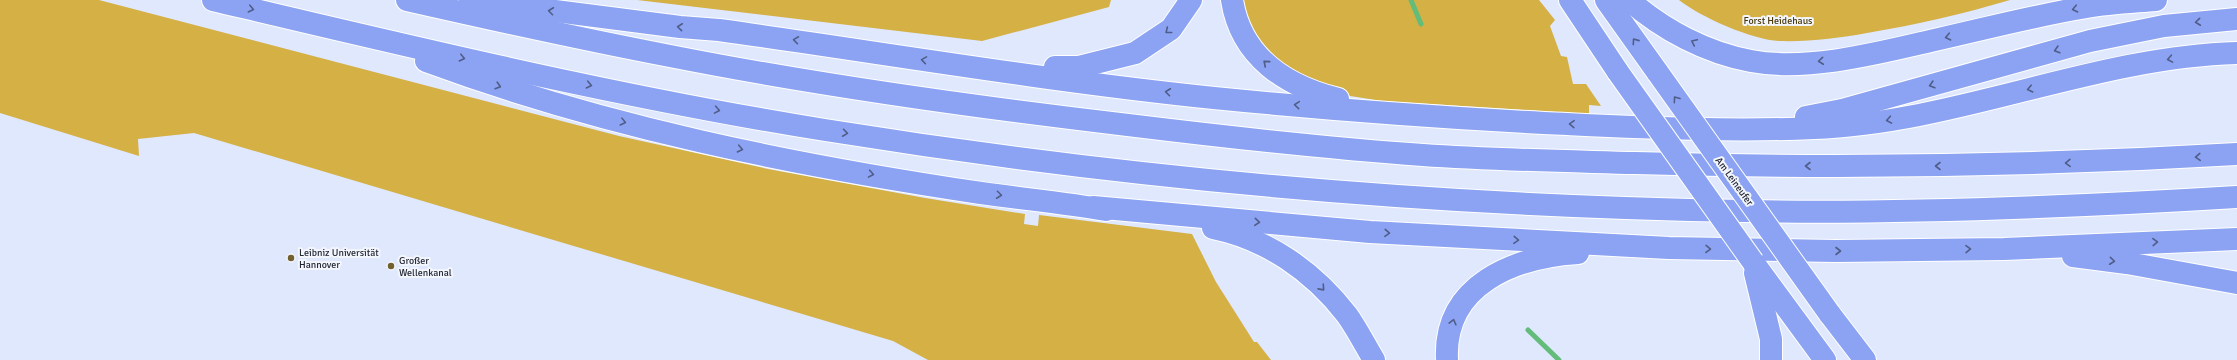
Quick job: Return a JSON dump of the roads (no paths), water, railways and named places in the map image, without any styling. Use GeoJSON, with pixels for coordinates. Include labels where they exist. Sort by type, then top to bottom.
{"type":"FeatureCollection","features":[{"type":"Feature","properties":{"kind":"highway"},"geometry":{"type":"LineString","coordinates":[[213,0],[342,31],[658,100],[825,130],[983,153],[1230,182],[1520,203],[1745,211],[1952,210],[2097,206],[2237,197]]}},
{"type":"Feature","properties":{"kind":"highway"},"geometry":{"type":"LineString","coordinates":[[407,0],[673,57],[902,96],[986,108],[1234,138],[1421,155],[1529,160],[1737,166],[1942,166],[2122,161],[2237,154]]}},
{"type":"Feature","properties":{"kind":"highway"},"geometry":{"type":"LineString","coordinates":[[470,0],[680,27],[718,30],[963,66],[1213,98],[1462,118],[1611,126],[1748,129],[1858,126],[1918,115],[2094,74],[2156,62],[2203,54],[2237,53]]}},
{"type":"Feature","properties":{"kind":"highway"},"geometry":{"type":"LineString","coordinates":[[963,66],[1079,67],[1135,53],[1171,29],[1191,0]]}},
{"type":"Feature","properties":{"kind":"highway"},"geometry":{"type":"LineString","coordinates":[[1232,0],[1236,20],[1246,40],[1261,60],[1289,82],[1322,95],[1363,104],[1462,118]]}},
{"type":"Feature","properties":{"kind":"highway"},"geometry":{"type":"LineString","coordinates":[[1570,0],[1618,72],[1753,262],[1825,360]]}},
{"type":"Feature","properties":{"kind":"highway","name":"Am Leineufer"},"geometry":{"type":"LineString","coordinates":[[1606,0],[1829,313],[1865,360]]}},
{"type":"Feature","properties":{"kind":"highway"},"geometry":{"type":"LineString","coordinates":[[1629,0],[1644,13],[1678,35],[1716,52],[1752,62],[1796,64],[1860,56],[2087,7],[2156,0]]}},
{"type":"Feature","properties":{"kind":"highway"},"geometry":{"type":"LineString","coordinates":[[1748,129],[1842,110],[2090,41],[2164,26],[2237,19]]}},
{"type":"Feature","properties":{"kind":"highway"},"geometry":{"type":"LineString","coordinates":[[342,31],[478,80],[578,111],[661,132],[791,160],[981,193],[1093,207],[1370,232],[1669,248],[1836,251],[2004,249],[2237,239]]}},
{"type":"Feature","properties":{"kind":"highway"},"geometry":{"type":"LineString","coordinates":[[1093,207],[1232,232],[1274,249],[1315,279],[1347,316],[1374,360]]}},
{"type":"Feature","properties":{"kind":"highway"},"geometry":{"type":"LineString","coordinates":[[1447,360],[1449,339],[1455,315],[1467,295],[1483,281],[1522,262],[1566,254],[1669,248]]}},
{"type":"Feature","properties":{"kind":"highway"},"geometry":{"type":"LineString","coordinates":[[2004,249],[2127,262],[2237,283]]}},
{"type":"Feature","properties":{"kind":"highway"},"geometry":{"type":"LineString","coordinates":[[1753,262],[1771,339],[1771,360]]}},
{"type":"Feature","properties":{"kind":"waterway"},"geometry":{"type":"LineString","coordinates":[[1411,0],[1421,24]]}},
{"type":"Feature","properties":{"kind":"waterway"},"geometry":{"type":"LineString","coordinates":[[1528,330],[1559,360]]}},
{"type":"Feature","properties":{"kind":"place","name":"Leibniz Universität Hannover"},"geometry":{"type":"Point","coordinates":[291,258]}},
{"type":"Feature","properties":{"kind":"place","name":"Großer Wellenkanal"},"geometry":{"type":"Point","coordinates":[391,266]}},
{"type":"Feature","properties":{"kind":"park label","name":"Forst Heidehaus"},"geometry":{"type":"Point","coordinates":[1778,20]}}]}
